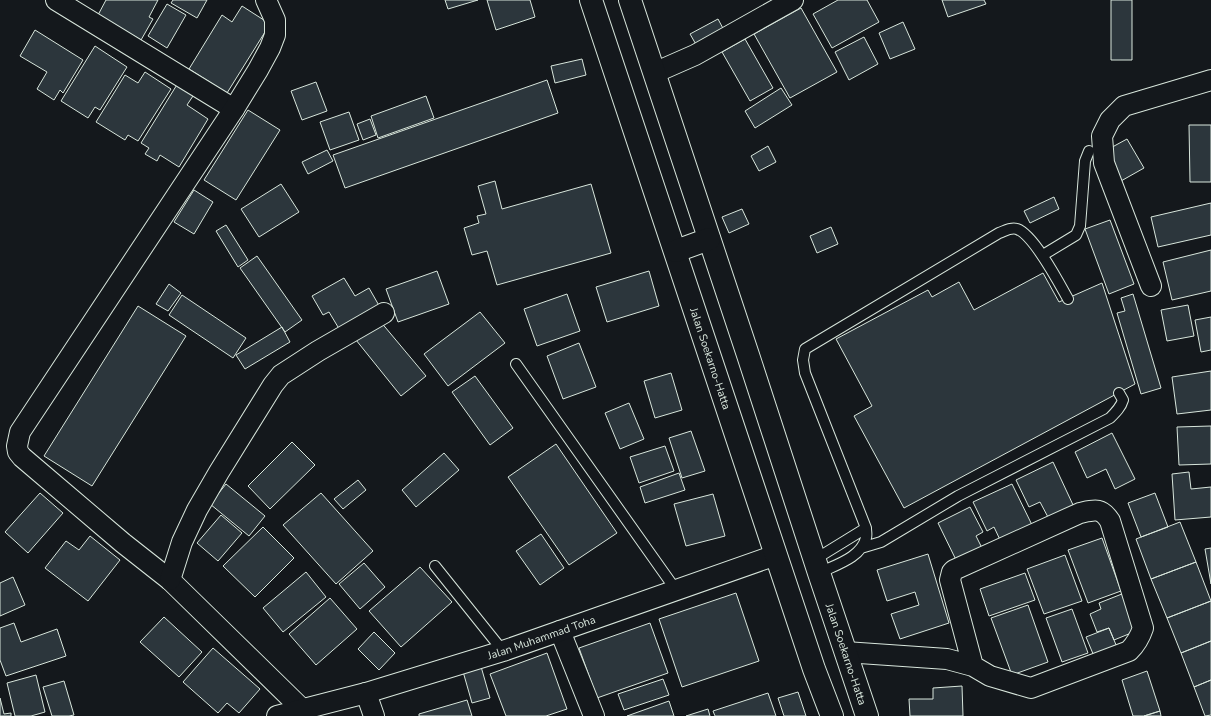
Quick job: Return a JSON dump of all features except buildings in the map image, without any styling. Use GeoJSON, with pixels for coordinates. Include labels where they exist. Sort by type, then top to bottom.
{"type":"FeatureCollection","features":[{"type":"Feature","properties":{"kind":"highway","name":"Jalan Soekarno-Hatta"},"geometry":{"type":"LineString","coordinates":[[591,0],[676,251],[814,669],[832,716]]}},
{"type":"Feature","properties":{"kind":"highway","name":"Jalan Soekarno-Hatta"},"geometry":{"type":"LineString","coordinates":[[630,0],[867,716]]}},
{"type":"Feature","properties":{"kind":"highway"},"geometry":{"type":"LineString","coordinates":[[676,251],[709,239]]}},
{"type":"Feature","properties":{"kind":"street"},"geometry":{"type":"LineString","coordinates":[[56,0],[234,109]]}},
{"type":"Feature","properties":{"kind":"street"},"geometry":{"type":"LineString","coordinates":[[266,0],[275,20],[276,35],[264,59],[234,109],[20,432],[17,446],[18,452],[22,457],[47,479],[123,543],[170,580],[303,710]]}},
{"type":"Feature","properties":{"kind":"street"},"geometry":{"type":"LineString","coordinates":[[654,73],[695,55],[793,0]]}},
{"type":"Feature","properties":{"kind":"street"},"geometry":{"type":"LineString","coordinates":[[1151,286],[1104,164],[1102,136],[1110,120],[1124,106],[1211,80]]}},
{"type":"Feature","properties":{"kind":"street"},"geometry":{"type":"LineString","coordinates":[[170,580],[182,542],[197,510],[273,385],[281,375],[318,351],[384,313]]}},
{"type":"Feature","properties":{"kind":"street"},"geometry":{"type":"LineString","coordinates":[[846,652],[947,659],[973,666],[990,676],[1031,688],[1129,651],[1136,644],[1143,628],[1110,521],[1103,512],[1094,510],[1080,513],[952,572],[950,580],[973,666]]}},
{"type":"Feature","properties":{"kind":"street","name":"Jalan Muhammad Toha"},"geometry":{"type":"LineString","coordinates":[[277,716],[366,693],[503,651],[776,555]]}},
{"type":"Feature","properties":{"kind":"street"},"geometry":{"type":"LineString","coordinates":[[560,631],[594,716]]}},
{"type":"Feature","properties":{"kind":"street"},"geometry":{"type":"LineString","coordinates":[[366,693],[374,716]]}},
{"type":"Feature","properties":{"kind":"lane"},"geometry":{"type":"LineString","coordinates":[[1043,255],[1076,235],[1080,226],[1085,162],[1089,151]]}},
{"type":"Feature","properties":{"kind":"lane"},"geometry":{"type":"LineString","coordinates":[[862,548],[866,538],[866,528],[805,373],[803,360],[805,349],[999,233],[1009,229],[1017,229],[1023,233],[1043,255],[1068,299]]}},
{"type":"Feature","properties":{"kind":"lane"},"geometry":{"type":"LineString","coordinates":[[516,364],[676,590]]}},
{"type":"Feature","properties":{"kind":"lane"},"geometry":{"type":"LineString","coordinates":[[817,567],[851,557],[862,548],[881,542],[958,496],[1110,418],[1122,403],[1123,400],[1119,393]]}},
{"type":"Feature","properties":{"kind":"lane"},"geometry":{"type":"LineString","coordinates":[[817,567],[842,544],[866,528]]}},
{"type":"Feature","properties":{"kind":"lane"},"geometry":{"type":"LineString","coordinates":[[435,566],[503,651]]}}]}
